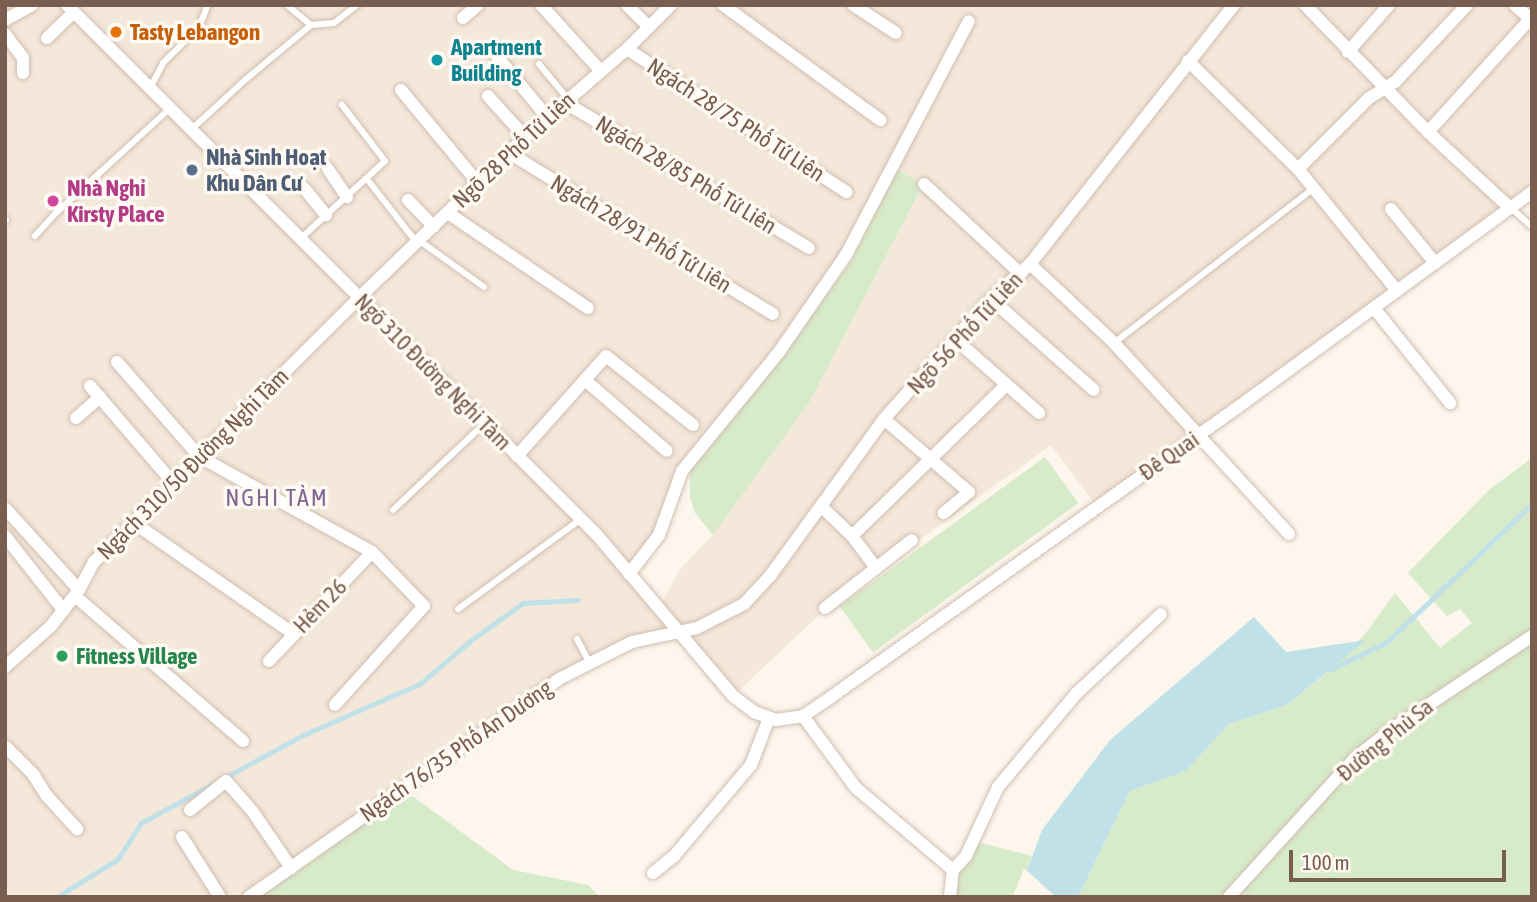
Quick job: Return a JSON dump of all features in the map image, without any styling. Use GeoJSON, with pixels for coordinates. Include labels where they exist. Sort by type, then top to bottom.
{"type":"FeatureCollection","features":[{"type":"Feature","properties":{"kind":"street"},"geometry":{"type":"LineString","coordinates":[[5,20],[32,5]]}},
{"type":"Feature","properties":{"kind":"street"},"geometry":{"type":"LineString","coordinates":[[463,18],[478,5]]}},
{"type":"Feature","properties":{"kind":"street"},"geometry":{"type":"LineString","coordinates":[[541,5],[600,70]]}},
{"type":"Feature","properties":{"kind":"street"},"geometry":{"type":"LineString","coordinates":[[627,5],[649,27]]}},
{"type":"Feature","properties":{"kind":"street","name":"Ngõ 28 Phố Tứ Liên"},"geometry":{"type":"LineString","coordinates":[[359,298],[525,137],[627,49],[671,5]]}},
{"type":"Feature","properties":{"kind":"street"},"geometry":{"type":"LineString","coordinates":[[723,5],[880,120]]}},
{"type":"Feature","properties":{"kind":"street"},"geometry":{"type":"LineString","coordinates":[[853,5],[897,33]]}},
{"type":"Feature","properties":{"kind":"street","name":"Ngõ 56 Phố Tứ Liên"},"geometry":{"type":"LineString","coordinates":[[678,632],[697,628],[744,604],[770,576],[884,419],[992,299],[1026,269],[1234,5]]}},
{"type":"Feature","properties":{"kind":"street"},"geometry":{"type":"LineString","coordinates":[[1348,52],[1389,5]]}},
{"type":"Feature","properties":{"kind":"street"},"geometry":{"type":"LineString","coordinates":[[1298,169],[1384,87],[1395,82],[1466,5]]}},
{"type":"Feature","properties":{"kind":"street"},"geometry":{"type":"LineString","coordinates":[[1428,132],[1531,19],[1516,5]]}},
{"type":"Feature","properties":{"kind":"street"},"geometry":{"type":"LineString","coordinates":[[1309,6],[1348,52],[1428,132],[1509,207]]}},
{"type":"Feature","properties":{"kind":"street"},"geometry":{"type":"LineString","coordinates":[[47,38],[71,9]]}},
{"type":"Feature","properties":{"kind":"street","name":"Ngõ 310 Đường Nghi Tàm"},"geometry":{"type":"LineString","coordinates":[[71,9],[193,128],[300,239],[581,519],[733,696],[754,712],[769,718]]}},
{"type":"Feature","properties":{"kind":"street"},"geometry":{"type":"LineString","coordinates":[[629,574],[659,535],[682,471],[779,352],[846,255],[969,21]]}},
{"type":"Feature","properties":{"kind":"street"},"geometry":{"type":"LineString","coordinates":[[5,34],[23,58],[23,73]]}},
{"type":"Feature","properties":{"kind":"street"},"geometry":{"type":"LineString","coordinates":[[491,49],[547,117]]}},
{"type":"Feature","properties":{"kind":"street","name":"Ngách 28/75 Phố Tứ Liên"},"geometry":{"type":"LineString","coordinates":[[627,49],[846,191]]}},
{"type":"Feature","properties":{"kind":"street"},"geometry":{"type":"LineString","coordinates":[[1188,61],[1298,169],[1397,291]]}},
{"type":"Feature","properties":{"kind":"street"},"geometry":{"type":"LineString","coordinates":[[401,90],[477,183]]}},
{"type":"Feature","properties":{"kind":"street"},"geometry":{"type":"LineString","coordinates":[[488,96],[525,137]]}},
{"type":"Feature","properties":{"kind":"street","name":"Ngách 28/85 Phố Tứ Liên"},"geometry":{"type":"LineString","coordinates":[[566,100],[809,248]]}},
{"type":"Feature","properties":{"kind":"street","name":"Ngách 28/91 Phố Tứ Liên"},"geometry":{"type":"LineString","coordinates":[[509,153],[773,314]]}},
{"type":"Feature","properties":{"kind":"street"},"geometry":{"type":"LineString","coordinates":[[328,169],[347,197]]}},
{"type":"Feature","properties":{"kind":"street"},"geometry":{"type":"LineString","coordinates":[[924,184],[1114,343],[1200,433],[1289,534]]}},
{"type":"Feature","properties":{"kind":"street"},"geometry":{"type":"LineString","coordinates":[[304,188],[326,215]]}},
{"type":"Feature","properties":{"kind":"street","name":"Đê Quai"},"geometry":{"type":"LineString","coordinates":[[803,716],[1374,308],[1532,191]]}},
{"type":"Feature","properties":{"kind":"street"},"geometry":{"type":"LineString","coordinates":[[408,200],[433,227]]}},
{"type":"Feature","properties":{"kind":"street"},"geometry":{"type":"LineString","coordinates":[[1391,209],[1435,263]]}},
{"type":"Feature","properties":{"kind":"street"},"geometry":{"type":"LineString","coordinates":[[448,213],[589,308]]}},
{"type":"Feature","properties":{"kind":"street","name":"Ngách 310/50 Đường Nghi Tàm"},"geometry":{"type":"LineString","coordinates":[[5,667],[44,634],[64,611],[94,562],[359,298]]}},
{"type":"Feature","properties":{"kind":"street"},"geometry":{"type":"LineString","coordinates":[[992,299],[1094,390]]}},
{"type":"Feature","properties":{"kind":"street"},"geometry":{"type":"LineString","coordinates":[[1374,308],[1451,403]]}},
{"type":"Feature","properties":{"kind":"street"},"geometry":{"type":"LineString","coordinates":[[955,339],[1039,413]]}},
{"type":"Feature","properties":{"kind":"street"},"geometry":{"type":"LineString","coordinates":[[517,456],[606,356],[693,425]]}},
{"type":"Feature","properties":{"kind":"street"},"geometry":{"type":"LineString","coordinates":[[117,362],[200,457],[372,552],[424,606],[335,705]]}},
{"type":"Feature","properties":{"kind":"street"},"geometry":{"type":"LineString","coordinates":[[584,380],[667,451]]}},
{"type":"Feature","properties":{"kind":"street"},"geometry":{"type":"LineString","coordinates":[[852,536],[1006,385]]}},
{"type":"Feature","properties":{"kind":"street"},"geometry":{"type":"LineString","coordinates":[[90,386],[174,484]]}},
{"type":"Feature","properties":{"kind":"street"},"geometry":{"type":"LineString","coordinates":[[76,418],[100,397]]}},
{"type":"Feature","properties":{"kind":"street"},"geometry":{"type":"LineString","coordinates":[[884,419],[969,492],[944,513]]}},
{"type":"Feature","properties":{"kind":"street"},"geometry":{"type":"LineString","coordinates":[[821,506],[852,536],[876,568]]}},
{"type":"Feature","properties":{"kind":"street"},"geometry":{"type":"LineString","coordinates":[[5,508],[77,593],[243,741]]}},
{"type":"Feature","properties":{"kind":"street"},"geometry":{"type":"LineString","coordinates":[[135,523],[294,634]]}},
{"type":"Feature","properties":{"kind":"street"},"geometry":{"type":"LineString","coordinates":[[5,536],[64,611]]}},
{"type":"Feature","properties":{"kind":"street"},"geometry":{"type":"LineString","coordinates":[[825,608],[912,540]]}},
{"type":"Feature","properties":{"kind":"street","name":"Hẻm 26"},"geometry":{"type":"LineString","coordinates":[[269,660],[372,552]]}},
{"type":"Feature","properties":{"kind":"street"},"geometry":{"type":"LineString","coordinates":[[950,897],[953,870],[966,856],[998,787],[1077,693],[1161,614]]}},
{"type":"Feature","properties":{"kind":"street","name":"Ngách 76/35 Phố An Dương"},"geometry":{"type":"LineString","coordinates":[[249,897],[559,679],[632,642],[678,632]]}},
{"type":"Feature","properties":{"kind":"street","name":"Đường Phù Sa"},"geometry":{"type":"LineString","coordinates":[[1228,897],[1355,758],[1395,727],[1532,635]]}},
{"type":"Feature","properties":{"kind":"street"},"geometry":{"type":"LineString","coordinates":[[653,873],[674,856],[751,765],[769,718],[776,720],[803,716],[856,788],[953,870]]}},
{"type":"Feature","properties":{"kind":"street"},"geometry":{"type":"LineString","coordinates":[[5,746],[33,774],[47,796],[77,829]]}},
{"type":"Feature","properties":{"kind":"street"},"geometry":{"type":"LineString","coordinates":[[190,810],[226,781],[253,812],[291,868]]}},
{"type":"Feature","properties":{"kind":"street"},"geometry":{"type":"LineString","coordinates":[[181,837],[220,897]]}},
{"type":"Feature","properties":{"kind":"lane"},"geometry":{"type":"LineString","coordinates":[[150,86],[163,63],[199,27],[208,5]]}},
{"type":"Feature","properties":{"kind":"lane"},"geometry":{"type":"LineString","coordinates":[[287,5],[311,26]]}},
{"type":"Feature","properties":{"kind":"lane"},"geometry":{"type":"LineString","coordinates":[[193,128],[245,80],[311,26],[334,23],[357,5]]}},
{"type":"Feature","properties":{"kind":"lane"},"geometry":{"type":"LineString","coordinates":[[539,64],[566,100]]}},
{"type":"Feature","properties":{"kind":"lane"},"geometry":{"type":"LineString","coordinates":[[300,239],[386,161],[342,105]]}},
{"type":"Feature","properties":{"kind":"lane"},"geometry":{"type":"LineString","coordinates":[[35,236],[171,107]]}},
{"type":"Feature","properties":{"kind":"lane"},"geometry":{"type":"LineString","coordinates":[[368,179],[419,242],[484,287]]}},
{"type":"Feature","properties":{"kind":"lane"},"geometry":{"type":"LineString","coordinates":[[1114,343],[1314,188]]}},
{"type":"Feature","properties":{"kind":"lane"},"geometry":{"type":"LineString","coordinates":[[1509,207],[1532,227]]}},
{"type":"Feature","properties":{"kind":"lane"},"geometry":{"type":"LineString","coordinates":[[393,510],[484,424]]}},
{"type":"Feature","properties":{"kind":"lane"},"geometry":{"type":"LineString","coordinates":[[458,609],[581,519]]}},
{"type":"Feature","properties":{"kind":"lane"},"geometry":{"type":"LineString","coordinates":[[577,639],[590,663]]}},
{"type":"Feature","properties":{"kind":"shaded area"},"geometry":{"type":"Polygon","coordinates":[[[5,5],[1532,5],[1532,189],[1097,507],[1051,445],[833,602],[733,696],[678,632],[632,642],[559,679],[248,897],[5,897],[5,5]],[[897,169],[849,258],[690,461],[659,535],[629,574],[658,609],[681,568],[713,535],[809,403],[924,185],[897,169]]]}},
{"type":"Feature","properties":{"kind":"green space"},"geometry":{"type":"Polygon","coordinates":[[[896,169],[924,184],[809,403],[713,535],[695,513],[690,497],[690,461],[783,356],[852,260],[896,169]]]}},
{"type":"Feature","properties":{"kind":"green space"},"geometry":{"type":"Polygon","coordinates":[[[1045,457],[1079,503],[873,652],[840,606],[1045,457]]]}},
{"type":"Feature","properties":{"kind":"green space"},"geometry":{"type":"Polygon","coordinates":[[[1532,458],[1532,897],[1078,897],[1130,791],[1186,771],[1229,724],[1287,705],[1334,667],[1365,634],[1395,593],[1440,648],[1472,623],[1460,609],[1447,616],[1408,573],[1490,489],[1532,458]]]}},
{"type":"Feature","properties":{"kind":"green space"},"geometry":{"type":"Polygon","coordinates":[[[403,789],[513,870],[588,885],[600,897],[247,897],[403,789]]]}},
{"type":"Feature","properties":{"kind":"green space"},"geometry":{"type":"Polygon","coordinates":[[[974,841],[1032,856],[1017,897],[950,897],[953,870],[974,841]]]}},
{"type":"Feature","properties":{"kind":"water"},"geometry":{"type":"Polygon","coordinates":[[[1254,617],[1286,652],[1366,640],[1287,705],[1229,724],[1186,771],[1130,791],[1078,897],[1017,897],[1042,830],[1110,740],[1254,617]]]}},
{"type":"Feature","properties":{"kind":"pier"},"geometry":{"type":"Polygon","coordinates":[[[1024,868],[1056,897],[1013,897],[1024,868]]]}},
{"type":"Feature","properties":{"kind":"waterway"},"geometry":{"type":"LineString","coordinates":[[1329,670],[1387,642],[1532,504]]}},
{"type":"Feature","properties":{"kind":"waterway"},"geometry":{"type":"LineString","coordinates":[[57,897],[118,859],[141,823],[303,735],[420,684],[470,641],[523,603],[578,600]]}},
{"type":"Feature","properties":{"kind":"place","name":"Tasty Lebangon"},"geometry":{"type":"Point","coordinates":[116,32]}},
{"type":"Feature","properties":{"kind":"place","name":"Apartment Building"},"geometry":{"type":"Point","coordinates":[437,60]}},
{"type":"Feature","properties":{"kind":"place","name":"Nhà Sinh Hoạt Khu Dân Cư"},"geometry":{"type":"Point","coordinates":[192,170]}},
{"type":"Feature","properties":{"kind":"place","name":"Nhà Nghỉ Kirsty Place"},"geometry":{"type":"Point","coordinates":[53,201]}},
{"type":"Feature","properties":{"kind":"place","name":"Fitness Village"},"geometry":{"type":"Point","coordinates":[62,656]}},
{"type":"Feature","properties":{"kind":"district","name":"NGHI TÀM"},"geometry":{"type":"Point","coordinates":[277,498]}}]}
